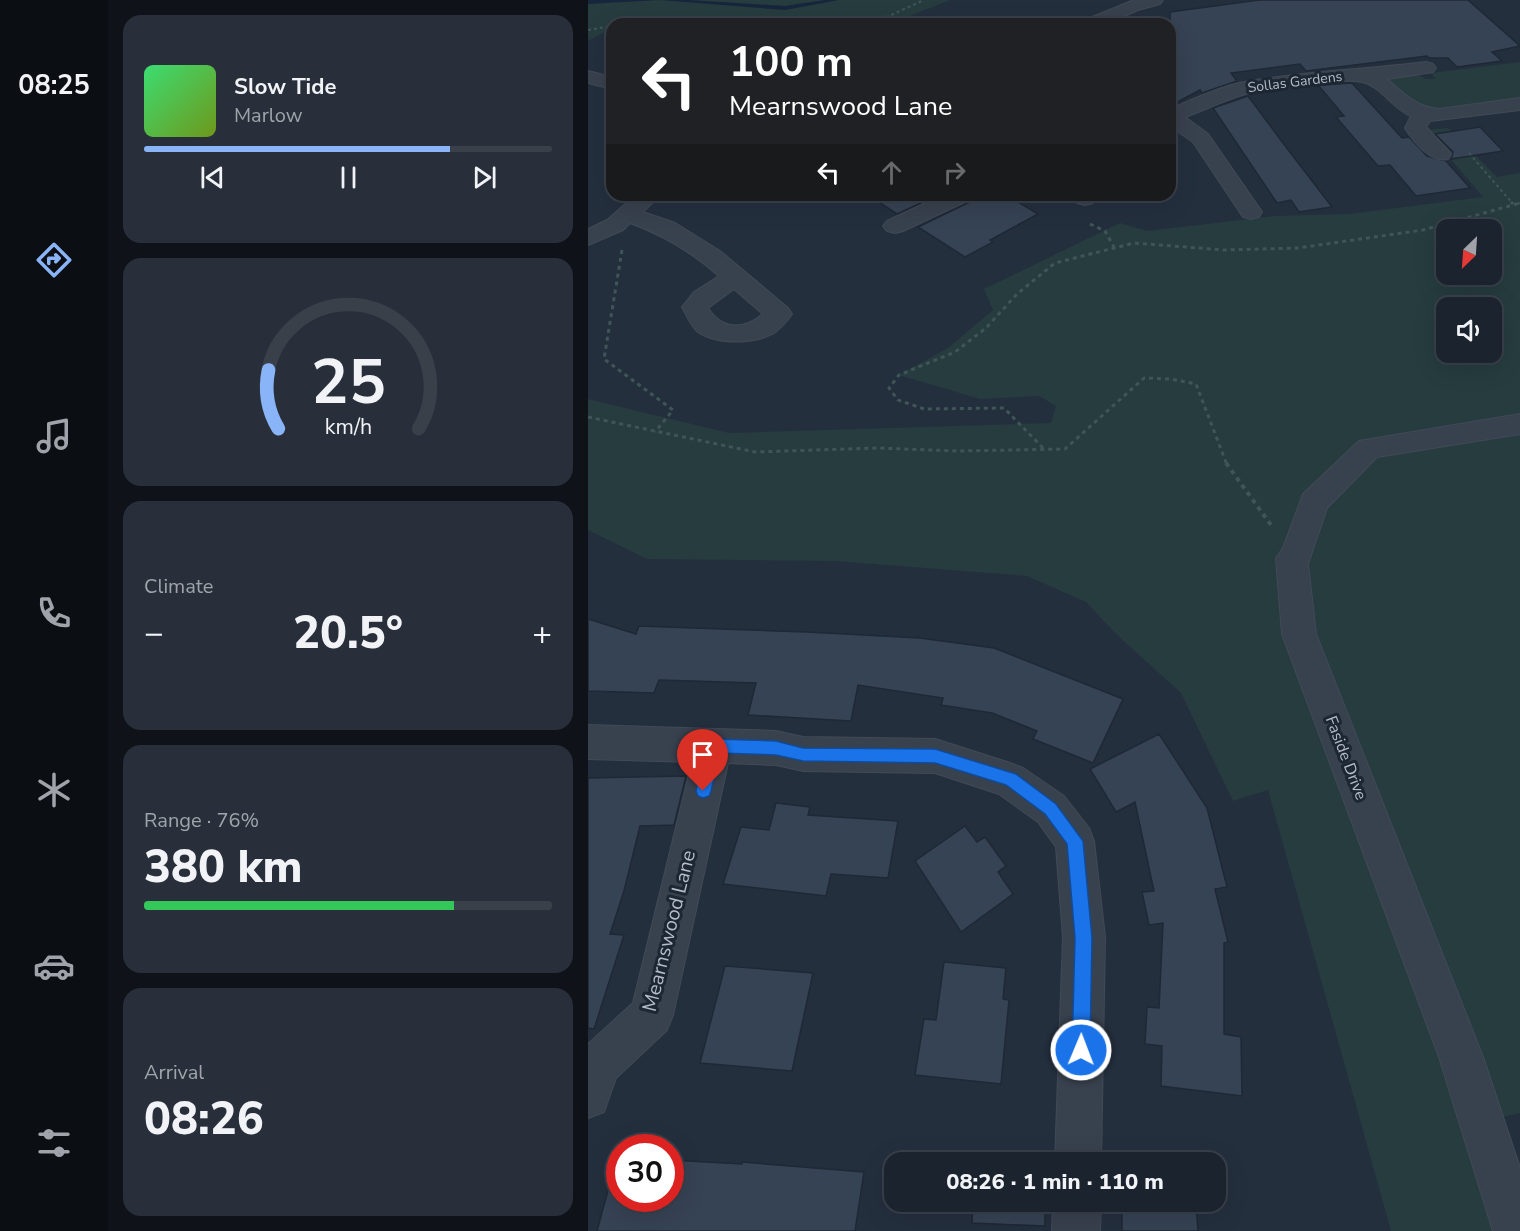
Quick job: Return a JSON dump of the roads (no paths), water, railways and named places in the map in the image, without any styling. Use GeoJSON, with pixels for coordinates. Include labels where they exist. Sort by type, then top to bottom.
{"type":"FeatureCollection","features":[{"type":"Feature","properties":{"kind":"street"},"geometry":{"type":"LineString","coordinates":[[1105,18],[1132,6],[1154,0]]}},
{"type":"Feature","properties":{"kind":"street"},"geometry":{"type":"LineString","coordinates":[[1364,75],[1426,68]]}},
{"type":"Feature","properties":{"kind":"street","name":"Sollas Gardens"},"geometry":{"type":"LineString","coordinates":[[1176,114],[1239,89],[1333,75],[1364,75],[1377,81],[1409,108],[1429,114]]}},
{"type":"Feature","properties":{"kind":"street"},"geometry":{"type":"LineString","coordinates":[[588,77],[606,82]]}},
{"type":"Feature","properties":{"kind":"street"},"geometry":{"type":"LineString","coordinates":[[1440,154],[1415,128],[1429,114],[1520,104]]}},
{"type":"Feature","properties":{"kind":"street","name":"Sollas Gardens"},"geometry":{"type":"LineString","coordinates":[[1176,120],[1201,138],[1251,212]]}},
{"type":"Feature","properties":{"kind":"street"},"geometry":{"type":"LineString","coordinates":[[608,227],[641,201]]}},
{"type":"Feature","properties":{"kind":"street"},"geometry":{"type":"LineString","coordinates":[[895,226],[948,201]]}},
{"type":"Feature","properties":{"kind":"street"},"geometry":{"type":"LineString","coordinates":[[608,227],[667,228],[711,256],[735,277]]}},
{"type":"Feature","properties":{"kind":"street","name":"Faside Drive"},"geometry":{"type":"LineString","coordinates":[[1517,1231],[1461,1057],[1299,634],[1292,558],[1295,560],[1314,502],[1369,448],[1520,424]]}},
{"type":"Feature","properties":{"kind":"street"},"geometry":{"type":"LineString","coordinates":[[588,742],[776,748],[803,754],[935,756],[1011,780],[1051,809],[1075,841],[1084,938],[1078,1152]]}},
{"type":"Feature","properties":{"kind":"street","name":"Mearnswood Lane"},"geometry":{"type":"LineString","coordinates":[[588,1096],[599,1064],[652,1015],[714,746]]}},
{"type":"Feature","properties":{"kind":"street"},"geometry":{"type":"LineString","coordinates":[[1076,1231],[1077,1212]]}},
{"type":"Feature","properties":{"kind":"waterway"},"geometry":{"type":"LineString","coordinates":[[588,2],[658,0]]}},
{"type":"Feature","properties":{"kind":"waterway"},"geometry":{"type":"LineString","coordinates":[[663,0],[785,8],[836,0]]}}]}
